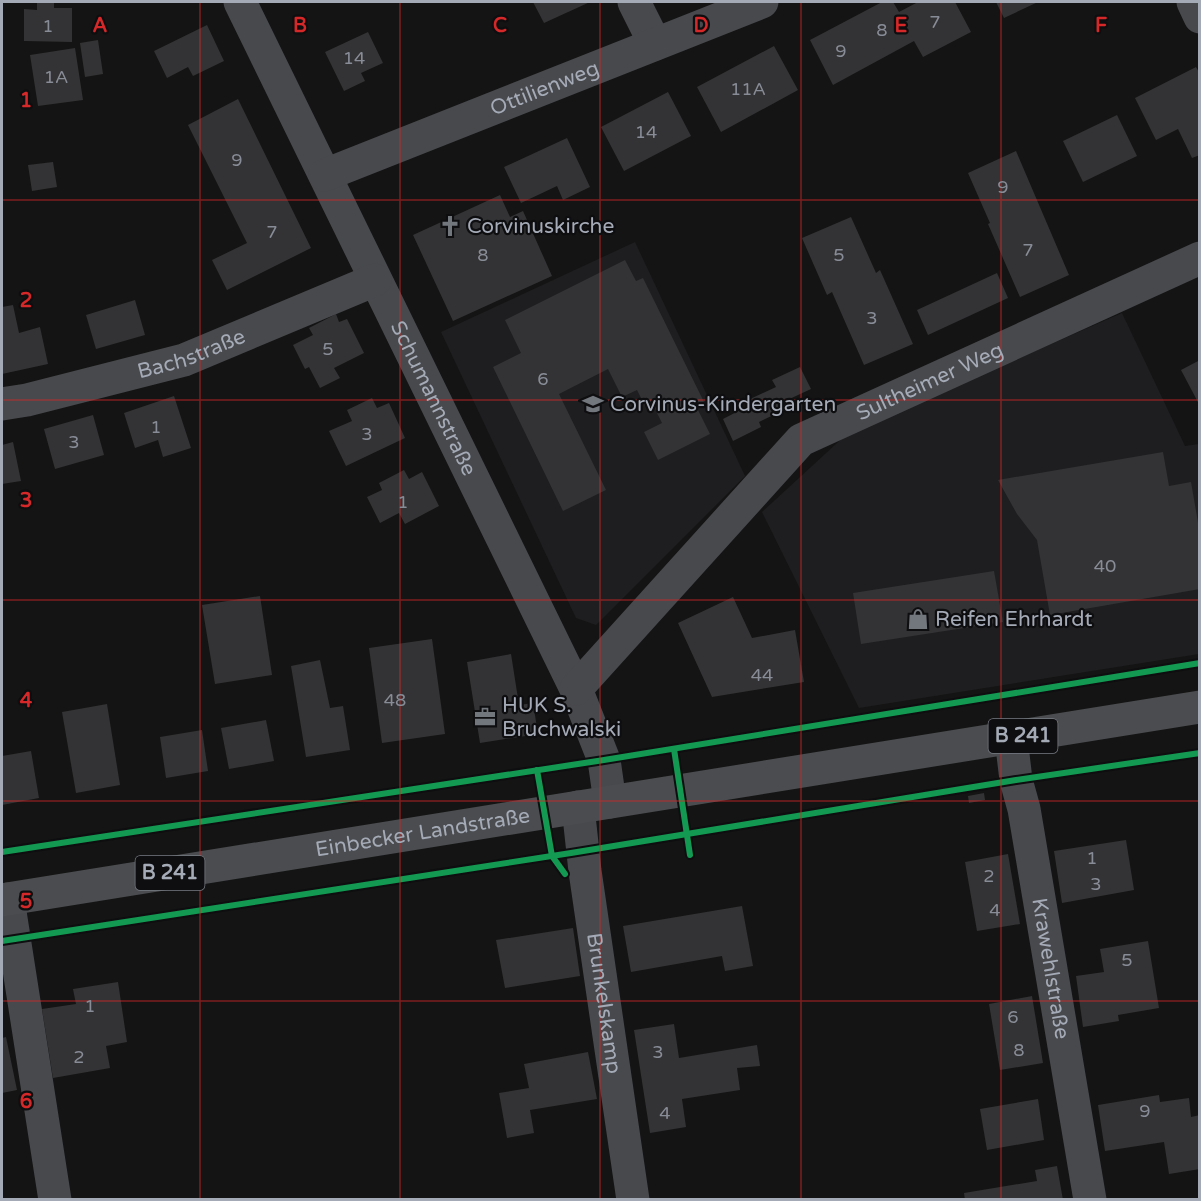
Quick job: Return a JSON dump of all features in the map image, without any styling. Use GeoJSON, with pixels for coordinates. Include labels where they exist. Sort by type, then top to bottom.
{"type":"FeatureCollection","features":[{"type":"Feature","properties":{"kind":"main road","name":"Einbecker Landstraße"},"geometry":{"type":"LineString","coordinates":[[5,899],[1200,707]]}},
{"type":"Feature","properties":{"kind":"street","name":"Schumannstraße"},"geometry":{"type":"LineString","coordinates":[[240,2],[576,689],[604,760],[610,802]]}},
{"type":"Feature","properties":{"kind":"street"},"geometry":{"type":"LineString","coordinates":[[634,2],[655,44]]}},
{"type":"Feature","properties":{"kind":"street","name":"Ottilienweg"},"geometry":{"type":"LineString","coordinates":[[325,175],[762,2]]}},
{"type":"Feature","properties":{"kind":"street"},"geometry":{"type":"LineString","coordinates":[[1193,2],[1200,17]]}},
{"type":"Feature","properties":{"kind":"street","name":"Sultheimer Weg"},"geometry":{"type":"LineString","coordinates":[[576,689],[801,440],[1200,258]]}},
{"type":"Feature","properties":{"kind":"street","name":"Bachstraße"},"geometry":{"type":"LineString","coordinates":[[2,404],[27,400],[184,360],[375,280]]}},
{"type":"Feature","properties":{"kind":"street","name":"Krawehlstraße"},"geometry":{"type":"LineString","coordinates":[[1011,738],[1016,780],[1024,809],[1090,1200]]}},
{"type":"Feature","properties":{"kind":"street","name":"Brunkelskamp"},"geometry":{"type":"LineString","coordinates":[[578,807],[585,871],[633,1200]]}},
{"type":"Feature","properties":{"kind":"street"},"geometry":{"type":"LineString","coordinates":[[5,899],[55,1200]]}},
{"type":"Feature","properties":{"kind":"shaded area","name":"Corvinus-Kindergarten"},"geometry":{"type":"Polygon","coordinates":[[[635,242],[745,476],[596,625],[576,618],[441,332],[635,242]]]}},
{"type":"Feature","properties":{"kind":"shaded area"},"geometry":{"type":"Polygon","coordinates":[[[1122,313],[1185,446],[1199,444],[1199,654],[859,708],[762,512],[849,432],[1122,313]]]}},
{"type":"Feature","properties":{"kind":"building"},"geometry":{"type":"Polygon","coordinates":[[[37,2],[54,2],[54,8],[72,8],[72,42],[24,41],[24,9],[37,10],[37,2]]]}},
{"type":"Feature","properties":{"kind":"building"},"geometry":{"type":"Polygon","coordinates":[[[533,2],[590,2],[544,23],[533,2]]]}},
{"type":"Feature","properties":{"kind":"building"},"geometry":{"type":"Polygon","coordinates":[[[882,2],[893,2],[899,12],[918,2],[955,2],[971,32],[923,57],[914,41],[833,85],[810,40],[882,2]]]}},
{"type":"Feature","properties":{"kind":"building"},"geometry":{"type":"Polygon","coordinates":[[[996,2],[1038,2],[1004,18],[996,2]]]}},
{"type":"Feature","properties":{"kind":"building"},"geometry":{"type":"Polygon","coordinates":[[[207,25],[224,61],[193,76],[188,67],[167,78],[154,51],[207,25]]]}},
{"type":"Feature","properties":{"kind":"building"},"geometry":{"type":"Polygon","coordinates":[[[368,32],[383,63],[361,73],[365,81],[344,91],[325,52],[368,32]]]}},
{"type":"Feature","properties":{"kind":"building"},"geometry":{"type":"Polygon","coordinates":[[[98,40],[103,74],[85,77],[80,43],[98,40]]]}},
{"type":"Feature","properties":{"kind":"building"},"geometry":{"type":"Polygon","coordinates":[[[774,46],[798,90],[721,132],[697,87],[774,46]]]}},
{"type":"Feature","properties":{"kind":"building"},"geometry":{"type":"Polygon","coordinates":[[[75,48],[83,100],[38,106],[30,55],[75,48]]]}},
{"type":"Feature","properties":{"kind":"building"},"geometry":{"type":"Polygon","coordinates":[[[1196,67],[1200,74],[1200,155],[1192,158],[1178,129],[1156,140],[1135,98],[1196,67]]]}},
{"type":"Feature","properties":{"kind":"building"},"geometry":{"type":"Polygon","coordinates":[[[668,92],[691,136],[624,171],[601,127],[668,92]]]}},
{"type":"Feature","properties":{"kind":"building"},"geometry":{"type":"Polygon","coordinates":[[[238,99],[311,248],[227,290],[212,260],[247,243],[188,125],[238,99]]]}},
{"type":"Feature","properties":{"kind":"building"},"geometry":{"type":"Polygon","coordinates":[[[1117,115],[1137,156],[1083,182],[1063,141],[1117,115]]]}},
{"type":"Feature","properties":{"kind":"building"},"geometry":{"type":"Polygon","coordinates":[[[567,138],[590,187],[563,200],[557,186],[521,203],[504,167],[567,138]]]}},
{"type":"Feature","properties":{"kind":"building"},"geometry":{"type":"Polygon","coordinates":[[[1016,151],[1069,275],[1020,297],[968,173],[1016,151]]]}},
{"type":"Feature","properties":{"kind":"building"},"geometry":{"type":"Polygon","coordinates":[[[53,162],[57,187],[32,191],[28,165],[53,162]]]}},
{"type":"Feature","properties":{"kind":"building","name":"Corvinuskirche"},"geometry":{"type":"Polygon","coordinates":[[[500,195],[510,217],[523,211],[552,276],[453,321],[413,235],[500,195]]]}},
{"type":"Feature","properties":{"kind":"building"},"geometry":{"type":"Polygon","coordinates":[[[851,217],[876,273],[880,270],[913,344],[864,365],[832,292],[827,295],[802,238],[851,217]]]}},
{"type":"Feature","properties":{"kind":"building"},"geometry":{"type":"Polygon","coordinates":[[[625,260],[636,281],[643,278],[704,402],[696,406],[710,434],[658,460],[644,432],[662,423],[652,403],[645,406],[637,390],[622,397],[608,369],[559,394],[606,490],[563,511],[493,367],[521,353],[505,320],[625,260]]]}},
{"type":"Feature","properties":{"kind":"building"},"geometry":{"type":"Polygon","coordinates":[[[997,273],[1008,298],[928,335],[917,310],[997,273]]]}},
{"type":"Feature","properties":{"kind":"building"},"geometry":{"type":"Polygon","coordinates":[[[135,300],[145,335],[96,349],[86,315],[135,300]]]}},
{"type":"Feature","properties":{"kind":"building"},"geometry":{"type":"Polygon","coordinates":[[[13,305],[19,333],[40,327],[48,364],[2,374],[2,307],[13,305]]]}},
{"type":"Feature","properties":{"kind":"building"},"geometry":{"type":"Polygon","coordinates":[[[336,314],[339,322],[347,319],[364,353],[334,368],[340,378],[320,388],[309,367],[305,369],[293,345],[313,335],[309,328],[336,314]]]}},
{"type":"Feature","properties":{"kind":"building"},"geometry":{"type":"Polygon","coordinates":[[[1200,360],[1200,406],[1181,370],[1200,360]]]}},
{"type":"Feature","properties":{"kind":"building"},"geometry":{"type":"Polygon","coordinates":[[[800,367],[811,389],[783,402],[786,409],[759,422],[761,427],[733,441],[723,419],[750,405],[748,400],[776,387],[772,380],[800,367]]]}},
{"type":"Feature","properties":{"kind":"building"},"geometry":{"type":"Polygon","coordinates":[[[174,396],[191,448],[163,457],[158,440],[135,448],[124,413],[174,396]]]}},
{"type":"Feature","properties":{"kind":"building"},"geometry":{"type":"Polygon","coordinates":[[[372,398],[377,408],[389,403],[405,438],[346,466],[329,431],[352,421],[347,410],[372,398]]]}},
{"type":"Feature","properties":{"kind":"building"},"geometry":{"type":"Polygon","coordinates":[[[93,415],[104,455],[55,469],[44,429],[93,415]]]}},
{"type":"Feature","properties":{"kind":"building"},"geometry":{"type":"Polygon","coordinates":[[[13,442],[21,481],[2,484],[2,445],[13,442]]]}},
{"type":"Feature","properties":{"kind":"building"},"geometry":{"type":"Polygon","coordinates":[[[1163,452],[1169,486],[1191,482],[1200,534],[1200,589],[1050,615],[1037,540],[1017,514],[998,480],[1163,452]]]}},
{"type":"Feature","properties":{"kind":"building"},"geometry":{"type":"Polygon","coordinates":[[[404,470],[409,479],[422,472],[439,506],[405,524],[399,513],[380,523],[367,497],[382,490],[379,483],[404,470]]]}},
{"type":"Feature","properties":{"kind":"building"},"geometry":{"type":"Polygon","coordinates":[[[994,571],[1003,622],[861,644],[853,593],[994,571]]]}},
{"type":"Feature","properties":{"kind":"building"},"geometry":{"type":"Polygon","coordinates":[[[260,596],[272,675],[215,684],[202,605],[260,596]]]}},
{"type":"Feature","properties":{"kind":"building"},"geometry":{"type":"Polygon","coordinates":[[[733,597],[752,638],[795,630],[804,682],[712,697],[678,623],[733,597]]]}},
{"type":"Feature","properties":{"kind":"building"},"geometry":{"type":"Polygon","coordinates":[[[432,639],[445,734],[382,743],[369,648],[432,639]]]}},
{"type":"Feature","properties":{"kind":"building"},"geometry":{"type":"Polygon","coordinates":[[[511,654],[519,705],[533,703],[538,734],[480,743],[467,662],[511,654]]]}},
{"type":"Feature","properties":{"kind":"building"},"geometry":{"type":"Polygon","coordinates":[[[320,660],[330,708],[343,706],[350,750],[306,757],[291,666],[320,660]]]}},
{"type":"Feature","properties":{"kind":"building"},"geometry":{"type":"Polygon","coordinates":[[[107,704],[120,785],[76,793],[62,712],[107,704]]]}},
{"type":"Feature","properties":{"kind":"building"},"geometry":{"type":"Polygon","coordinates":[[[266,720],[274,761],[229,769],[221,728],[266,720]]]}},
{"type":"Feature","properties":{"kind":"building"},"geometry":{"type":"Polygon","coordinates":[[[202,730],[208,771],[166,778],[160,737],[202,730]]]}},
{"type":"Feature","properties":{"kind":"building"},"geometry":{"type":"Polygon","coordinates":[[[31,751],[39,798],[2,805],[2,756],[31,751]]]}},
{"type":"Feature","properties":{"kind":"building"},"geometry":{"type":"Polygon","coordinates":[[[984,793],[985,800],[969,803],[968,796],[984,793]]]}},
{"type":"Feature","properties":{"kind":"building"},"geometry":{"type":"Polygon","coordinates":[[[1126,840],[1134,890],[1062,903],[1054,851],[1126,840]]]}},
{"type":"Feature","properties":{"kind":"building"},"geometry":{"type":"Polygon","coordinates":[[[1008,854],[1020,924],[977,931],[965,862],[1008,854]]]}},
{"type":"Feature","properties":{"kind":"building"},"geometry":{"type":"Polygon","coordinates":[[[742,906],[753,966],[725,971],[722,956],[631,972],[623,926],[742,906]]]}},
{"type":"Feature","properties":{"kind":"building"},"geometry":{"type":"Polygon","coordinates":[[[573,928],[580,976],[505,988],[496,940],[573,928]]]}},
{"type":"Feature","properties":{"kind":"building"},"geometry":{"type":"Polygon","coordinates":[[[1148,941],[1159,1008],[1118,1015],[1119,1021],[1083,1027],[1076,976],[1104,972],[1100,949],[1148,941]]]}},
{"type":"Feature","properties":{"kind":"building"},"geometry":{"type":"Polygon","coordinates":[[[118,982],[127,1042],[106,1046],[110,1068],[53,1078],[42,1009],[76,1004],[73,989],[118,982]]]}},
{"type":"Feature","properties":{"kind":"building"},"geometry":{"type":"Polygon","coordinates":[[[1032,996],[1043,1063],[1000,1070],[989,1004],[1032,996]]]}},
{"type":"Feature","properties":{"kind":"building"},"geometry":{"type":"Polygon","coordinates":[[[674,1024],[679,1058],[757,1045],[760,1066],[737,1068],[740,1090],[682,1099],[686,1127],[650,1133],[634,1030],[674,1024]]]}},
{"type":"Feature","properties":{"kind":"building"},"geometry":{"type":"Polygon","coordinates":[[[6,1037],[17,1090],[2,1093],[2,1038],[6,1037]]]}},
{"type":"Feature","properties":{"kind":"building"},"geometry":{"type":"Polygon","coordinates":[[[588,1052],[597,1099],[530,1110],[534,1133],[507,1138],[499,1093],[529,1088],[524,1064],[588,1052]]]}},
{"type":"Feature","properties":{"kind":"building"},"geometry":{"type":"Polygon","coordinates":[[[1159,1095],[1160,1102],[1189,1098],[1191,1117],[1200,1115],[1200,1169],[1169,1174],[1164,1142],[1105,1151],[1098,1105],[1159,1095]]]}},
{"type":"Feature","properties":{"kind":"building"},"geometry":{"type":"Polygon","coordinates":[[[1038,1099],[1044,1140],[987,1150],[980,1109],[1038,1099]]]}},
{"type":"Feature","properties":{"kind":"building"},"geometry":{"type":"Polygon","coordinates":[[[1057,1166],[1063,1200],[965,1200],[964,1193],[1037,1181],[1035,1170],[1057,1166]]]}},
{"type":"Feature","properties":{"kind":"cycle path"},"geometry":{"type":"LineString","coordinates":[[2,852],[604,760],[1200,663]]}},
{"type":"Feature","properties":{"kind":"cycle path"},"geometry":{"type":"LineString","coordinates":[[674,749],[690,855]]}},
{"type":"Feature","properties":{"kind":"cycle path"},"geometry":{"type":"LineString","coordinates":[[2,941],[571,853],[1016,780],[1200,753]]}},
{"type":"Feature","properties":{"kind":"cycle path"},"geometry":{"type":"LineString","coordinates":[[537,770],[552,856],[565,874]]}},
{"type":"Feature","properties":{"kind":"place","name":"Corvinuskirche"},"geometry":{"type":"Point","coordinates":[450,226]}},
{"type":"Feature","properties":{"kind":"place","name":"Corvinus-Kindergarten"},"geometry":{"type":"Point","coordinates":[593,404]}},
{"type":"Feature","properties":{"kind":"place","name":"Reifen Ehrhardt"},"geometry":{"type":"Point","coordinates":[918,619]}},
{"type":"Feature","properties":{"kind":"place","name":"HUK S. Bruchwalski"},"geometry":{"type":"Point","coordinates":[485,717]}}]}
